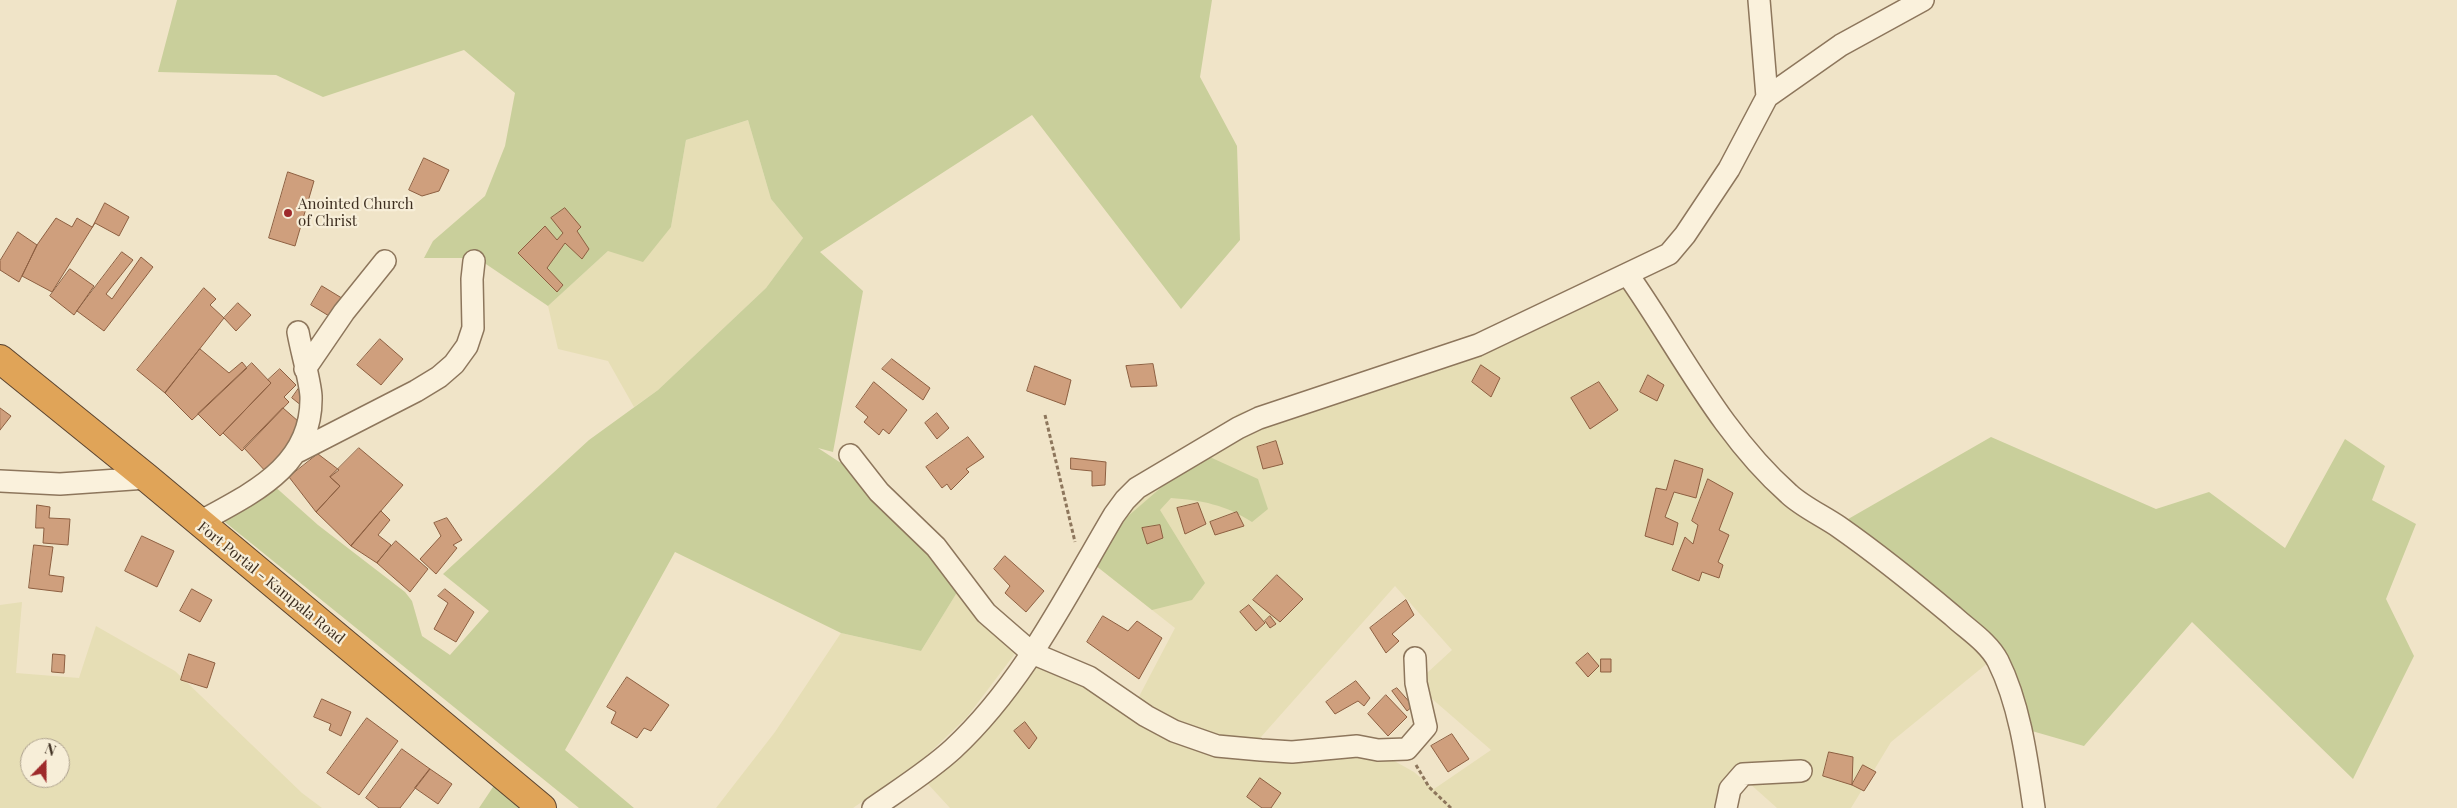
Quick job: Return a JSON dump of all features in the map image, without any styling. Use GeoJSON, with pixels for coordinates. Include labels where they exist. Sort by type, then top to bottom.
{"type":"FeatureCollection","features":[{"type":"Feature","properties":{"kind":"highway","name":"Fort Portal - Kampala Road"},"geometry":{"type":"LineString","coordinates":[[0,359],[147,478],[198,523],[542,808]]}},
{"type":"Feature","properties":{"kind":"street"},"geometry":{"type":"LineString","coordinates":[[1759,0],[1767,97]]}},
{"type":"Feature","properties":{"kind":"street"},"geometry":{"type":"LineString","coordinates":[[873,808],[952,750],[998,700],[1032,653],[1114,515],[1137,488],[1238,428],[1259,418],[1478,346],[1547,311],[1628,275],[1669,254],[1686,235],[1729,170],[1767,97],[1841,45],[1922,0]]}},
{"type":"Feature","properties":{"kind":"street"},"geometry":{"type":"LineString","coordinates":[[198,523],[254,491],[279,473],[299,451],[416,391],[439,377],[454,364],[467,346],[473,328],[472,278],[474,261]]}},
{"type":"Feature","properties":{"kind":"street"},"geometry":{"type":"LineString","coordinates":[[305,369],[344,312],[385,262]]}},
{"type":"Feature","properties":{"kind":"street"},"geometry":{"type":"LineString","coordinates":[[1628,275],[1661,323],[1718,416],[1758,463],[1790,495],[1839,527],[1906,577],[1986,645],[1998,661],[2021,729],[2034,808]]}},
{"type":"Feature","properties":{"kind":"street"},"geometry":{"type":"LineString","coordinates":[[298,332],[311,395],[310,414],[299,451]]}},
{"type":"Feature","properties":{"kind":"street"},"geometry":{"type":"LineString","coordinates":[[850,455],[879,492],[936,547],[986,613],[1032,653],[1089,677],[1146,716],[1174,731],[1217,746],[1292,752],[1357,746],[1378,750],[1407,749],[1426,727],[1416,683],[1415,658]]}},
{"type":"Feature","properties":{"kind":"street"},"geometry":{"type":"LineString","coordinates":[[0,481],[60,484],[147,478]]}},
{"type":"Feature","properties":{"kind":"street"},"geometry":{"type":"LineString","coordinates":[[1726,808],[1730,789],[1744,774],[1801,771]]}},
{"type":"Feature","properties":{"kind":"path"},"geometry":{"type":"LineString","coordinates":[[1045,415],[1082,570]]}},
{"type":"Feature","properties":{"kind":"path"},"geometry":{"type":"LineString","coordinates":[[1407,749],[1429,787],[1451,808]]}},
{"type":"Feature","properties":{"kind":"shaded area"},"geometry":{"type":"Polygon","coordinates":[[[748,120],[771,199],[803,238],[766,288],[658,390],[634,407],[608,361],[558,349],[548,306],[608,251],[671,227],[686,140],[748,120]]]}},
{"type":"Feature","properties":{"kind":"shaded area"},"geometry":{"type":"Polygon","coordinates":[[[1637,273],[1785,497],[2000,653],[1891,742],[1851,808],[1777,808],[1739,774],[1723,808],[950,808],[927,783],[960,759],[1002,710],[1024,655],[1133,708],[1175,628],[1095,565],[1129,487],[1239,413],[1495,333],[1637,273]],[[1395,586],[1253,746],[1380,753],[1414,772],[1434,789],[1491,750],[1415,684],[1452,650],[1395,586]]]}},
{"type":"Feature","properties":{"kind":"shaded area"},"geometry":{"type":"Polygon","coordinates":[[[961,586],[1017,651],[967,717],[921,761],[853,808],[716,808],[775,732],[841,633],[921,651],[961,586]]]}},
{"type":"Feature","properties":{"kind":"shaded area"},"geometry":{"type":"Polygon","coordinates":[[[22,602],[16,673],[79,678],[96,626],[175,671],[302,793],[322,808],[0,808],[0,605],[22,602]]]}},
{"type":"Feature","properties":{"kind":"green space"},"geometry":{"type":"Polygon","coordinates":[[[177,0],[1212,0],[1200,77],[1237,146],[1240,240],[1181,309],[1032,115],[820,252],[863,291],[833,452],[818,448],[867,480],[961,586],[921,651],[841,633],[675,552],[565,750],[634,808],[579,808],[215,514],[272,484],[318,525],[405,592],[412,601],[422,636],[450,655],[489,611],[443,574],[589,440],[658,390],[766,288],[803,238],[771,199],[748,120],[686,140],[671,227],[643,262],[608,251],[548,306],[477,258],[424,258],[433,241],[485,196],[505,146],[515,93],[464,50],[323,97],[276,75],[158,72],[177,0]]]}},
{"type":"Feature","properties":{"kind":"green space"},"geometry":{"type":"Polygon","coordinates":[[[1991,437],[2156,509],[2209,492],[2285,548],[2345,439],[2385,466],[2372,500],[2416,524],[2386,599],[2414,656],[2353,779],[2192,622],[2084,746],[2025,729],[2000,653],[1843,522],[1991,437]]]}},
{"type":"Feature","properties":{"kind":"green space"},"geometry":{"type":"Polygon","coordinates":[[[1201,453],[1258,479],[1268,509],[1252,522],[1233,511],[1213,504],[1171,498],[1160,510],[1205,583],[1192,600],[1152,610],[1095,565],[1127,517],[1201,453]]]}},
{"type":"Feature","properties":{"kind":"green space"},"geometry":{"type":"Polygon","coordinates":[[[495,784],[522,808],[479,808],[495,784]]]}},
{"type":"Feature","properties":{"kind":"building"},"geometry":{"type":"Polygon","coordinates":[[[424,158],[449,170],[439,191],[422,196],[409,190],[424,158]]]}},
{"type":"Feature","properties":{"kind":"building"},"geometry":{"type":"Polygon","coordinates":[[[288,172],[314,181],[295,246],[269,238],[288,172]]]}},
{"type":"Feature","properties":{"kind":"building"},"geometry":{"type":"Polygon","coordinates":[[[105,203],[129,217],[119,236],[95,223],[52,292],[22,276],[37,245],[56,218],[72,227],[77,218],[92,227],[105,203]]]}},
{"type":"Feature","properties":{"kind":"building"},"geometry":{"type":"Polygon","coordinates":[[[565,208],[581,227],[577,231],[589,249],[582,259],[565,243],[547,268],[563,285],[557,292],[518,253],[545,226],[557,240],[563,233],[551,218],[565,208]]]}},
{"type":"Feature","properties":{"kind":"building"},"geometry":{"type":"Polygon","coordinates":[[[18,232],[37,245],[19,282],[0,270],[0,261],[18,232]]]}},
{"type":"Feature","properties":{"kind":"building"},"geometry":{"type":"Polygon","coordinates":[[[122,252],[133,260],[106,294],[112,299],[141,257],[153,267],[104,331],[77,311],[122,252]]]}},
{"type":"Feature","properties":{"kind":"building"},"geometry":{"type":"Polygon","coordinates":[[[70,269],[94,286],[74,315],[50,296],[70,269]]]}},
{"type":"Feature","properties":{"kind":"building"},"geometry":{"type":"Polygon","coordinates":[[[322,286],[345,300],[334,319],[311,305],[322,286]]]}},
{"type":"Feature","properties":{"kind":"building"},"geometry":{"type":"Polygon","coordinates":[[[204,288],[216,299],[210,305],[224,318],[165,393],[137,370],[204,288]]]}},
{"type":"Feature","properties":{"kind":"building"},"geometry":{"type":"Polygon","coordinates":[[[238,303],[251,315],[236,331],[224,318],[238,303]]]}},
{"type":"Feature","properties":{"kind":"building"},"geometry":{"type":"Polygon","coordinates":[[[380,339],[403,359],[381,385],[357,365],[380,339]]]}},
{"type":"Feature","properties":{"kind":"building"},"geometry":{"type":"Polygon","coordinates":[[[200,349],[229,373],[242,362],[247,368],[192,420],[165,393],[200,349]]]}},
{"type":"Feature","properties":{"kind":"building"},"geometry":{"type":"Polygon","coordinates":[[[892,359],[930,388],[923,400],[882,369],[892,359]]]}},
{"type":"Feature","properties":{"kind":"building"},"geometry":{"type":"Polygon","coordinates":[[[252,363],[271,383],[220,436],[198,414],[252,363]]]}},
{"type":"Feature","properties":{"kind":"building"},"geometry":{"type":"Polygon","coordinates":[[[1153,364],[1157,386],[1131,387],[1126,366],[1153,364]]]}},
{"type":"Feature","properties":{"kind":"building"},"geometry":{"type":"Polygon","coordinates":[[[1481,365],[1500,378],[1491,397],[1472,382],[1481,365]]]}},
{"type":"Feature","properties":{"kind":"building"},"geometry":{"type":"Polygon","coordinates":[[[1035,366],[1071,380],[1065,405],[1027,391],[1035,366]]]}},
{"type":"Feature","properties":{"kind":"building"},"geometry":{"type":"Polygon","coordinates":[[[280,369],[296,385],[284,397],[289,402],[242,451],[223,433],[271,383],[268,380],[280,369]]]}},
{"type":"Feature","properties":{"kind":"building"},"geometry":{"type":"Polygon","coordinates":[[[1648,375],[1664,385],[1657,401],[1640,392],[1648,375]]]}},
{"type":"Feature","properties":{"kind":"building"},"geometry":{"type":"Polygon","coordinates":[[[874,382],[907,410],[889,434],[883,429],[879,435],[864,422],[868,417],[856,407],[874,382]]]}},
{"type":"Feature","properties":{"kind":"building"},"geometry":{"type":"Polygon","coordinates":[[[1599,382],[1618,410],[1590,429],[1571,398],[1599,382]]]}},
{"type":"Feature","properties":{"kind":"building"},"geometry":{"type":"Polygon","coordinates":[[[299,388],[310,396],[302,406],[292,398],[299,388]]]}},
{"type":"Feature","properties":{"kind":"building"},"geometry":{"type":"Polygon","coordinates":[[[0,408],[11,416],[0,430],[0,408]]]}},
{"type":"Feature","properties":{"kind":"building"},"geometry":{"type":"Polygon","coordinates":[[[283,408],[306,428],[268,474],[244,448],[283,408]]]}},
{"type":"Feature","properties":{"kind":"building"},"geometry":{"type":"Polygon","coordinates":[[[937,413],[949,428],[937,439],[925,423],[937,413]]]}},
{"type":"Feature","properties":{"kind":"building"},"geometry":{"type":"Polygon","coordinates":[[[968,437],[984,457],[966,469],[969,472],[951,490],[947,484],[942,488],[926,467],[968,437]]]}},
{"type":"Feature","properties":{"kind":"building"},"geometry":{"type":"Polygon","coordinates":[[[1276,441],[1283,464],[1263,469],[1257,447],[1276,441]]]}},
{"type":"Feature","properties":{"kind":"building"},"geometry":{"type":"Polygon","coordinates":[[[359,448],[403,485],[351,546],[316,512],[340,486],[330,477],[359,448]]]}},
{"type":"Feature","properties":{"kind":"building"},"geometry":{"type":"Polygon","coordinates":[[[318,454],[339,470],[330,477],[340,486],[316,512],[289,477],[318,454]]]}},
{"type":"Feature","properties":{"kind":"building"},"geometry":{"type":"Polygon","coordinates":[[[1071,458],[1106,462],[1105,485],[1092,486],[1092,471],[1071,469],[1071,458]]]}},
{"type":"Feature","properties":{"kind":"building"},"geometry":{"type":"Polygon","coordinates":[[[1675,460],[1703,469],[1696,498],[1674,492],[1665,517],[1678,523],[1673,545],[1645,536],[1656,488],[1666,490],[1675,460]]]}},
{"type":"Feature","properties":{"kind":"building"},"geometry":{"type":"Polygon","coordinates":[[[1708,479],[1733,493],[1719,530],[1729,535],[1718,562],[1723,565],[1719,578],[1702,572],[1699,581],[1672,570],[1685,537],[1693,544],[1698,525],[1692,521],[1708,479]]]}},
{"type":"Feature","properties":{"kind":"building"},"geometry":{"type":"Polygon","coordinates":[[[1198,503],[1206,524],[1185,534],[1177,508],[1198,503]]]}},
{"type":"Feature","properties":{"kind":"building"},"geometry":{"type":"Polygon","coordinates":[[[37,505],[50,507],[49,518],[70,519],[68,545],[43,543],[44,528],[36,528],[37,505]]]}},
{"type":"Feature","properties":{"kind":"building"},"geometry":{"type":"Polygon","coordinates":[[[381,511],[390,520],[378,535],[391,545],[377,563],[351,546],[381,511]]]}},
{"type":"Feature","properties":{"kind":"building"},"geometry":{"type":"Polygon","coordinates":[[[1237,512],[1244,526],[1215,535],[1210,522],[1237,512]]]}},
{"type":"Feature","properties":{"kind":"building"},"geometry":{"type":"Polygon","coordinates":[[[447,518],[462,540],[453,545],[457,548],[436,574],[420,559],[441,536],[434,523],[447,518]]]}},
{"type":"Feature","properties":{"kind":"building"},"geometry":{"type":"Polygon","coordinates":[[[1160,525],[1163,538],[1147,544],[1142,528],[1160,525]]]}},
{"type":"Feature","properties":{"kind":"building"},"geometry":{"type":"Polygon","coordinates":[[[142,536],[174,551],[157,587],[125,571],[142,536]]]}},
{"type":"Feature","properties":{"kind":"building"},"geometry":{"type":"Polygon","coordinates":[[[396,541],[428,569],[410,592],[377,563],[396,541]]]}},
{"type":"Feature","properties":{"kind":"building"},"geometry":{"type":"Polygon","coordinates":[[[34,545],[53,547],[49,575],[64,577],[62,592],[29,588],[34,545]]]}},
{"type":"Feature","properties":{"kind":"building"},"geometry":{"type":"Polygon","coordinates":[[[1005,556],[1044,591],[1026,612],[1005,593],[1010,586],[994,569],[1005,556]]]}},
{"type":"Feature","properties":{"kind":"building"},"geometry":{"type":"Polygon","coordinates":[[[1277,575],[1303,599],[1280,622],[1253,600],[1277,575]]]}},
{"type":"Feature","properties":{"kind":"building"},"geometry":{"type":"Polygon","coordinates":[[[192,589],[212,600],[200,622],[180,611],[192,589]]]}},
{"type":"Feature","properties":{"kind":"building"},"geometry":{"type":"Polygon","coordinates":[[[445,589],[474,612],[456,642],[434,629],[448,603],[438,596],[445,589]]]}},
{"type":"Feature","properties":{"kind":"building"},"geometry":{"type":"Polygon","coordinates":[[[1406,600],[1414,615],[1392,634],[1399,641],[1386,653],[1370,628],[1406,600]]]}},
{"type":"Feature","properties":{"kind":"building"},"geometry":{"type":"Polygon","coordinates":[[[1249,605],[1265,623],[1256,631],[1240,612],[1249,605]]]}},
{"type":"Feature","properties":{"kind":"building"},"geometry":{"type":"Polygon","coordinates":[[[1103,616],[1128,631],[1137,621],[1162,638],[1139,679],[1087,642],[1103,616]]]}},
{"type":"Feature","properties":{"kind":"building"},"geometry":{"type":"Polygon","coordinates":[[[1270,616],[1276,624],[1270,628],[1265,621],[1270,616]]]}},
{"type":"Feature","properties":{"kind":"building"},"geometry":{"type":"Polygon","coordinates":[[[1588,653],[1599,666],[1588,677],[1576,663],[1588,653]]]}},
{"type":"Feature","properties":{"kind":"building"},"geometry":{"type":"Polygon","coordinates":[[[53,654],[65,655],[64,673],[52,672],[53,654]]]}},
{"type":"Feature","properties":{"kind":"building"},"geometry":{"type":"Polygon","coordinates":[[[189,654],[215,663],[207,688],[181,680],[189,654]]]}},
{"type":"Feature","properties":{"kind":"building"},"geometry":{"type":"Polygon","coordinates":[[[1601,659],[1611,659],[1611,672],[1601,672],[1601,659]]]}},
{"type":"Feature","properties":{"kind":"building"},"geometry":{"type":"Polygon","coordinates":[[[627,677],[669,705],[651,731],[644,728],[637,738],[611,723],[616,712],[607,707],[627,677]]]}},
{"type":"Feature","properties":{"kind":"building"},"geometry":{"type":"Polygon","coordinates":[[[1356,681],[1370,698],[1364,706],[1358,701],[1335,714],[1326,702],[1356,681]]]}},
{"type":"Feature","properties":{"kind":"building"},"geometry":{"type":"Polygon","coordinates":[[[1397,688],[1413,706],[1407,711],[1392,691],[1397,688]]]}},
{"type":"Feature","properties":{"kind":"building"},"geometry":{"type":"Polygon","coordinates":[[[1386,695],[1407,717],[1388,736],[1368,714],[1386,695]]]}},
{"type":"Feature","properties":{"kind":"building"},"geometry":{"type":"Polygon","coordinates":[[[322,699],[351,712],[341,736],[329,730],[331,724],[314,717],[322,699]]]}},
{"type":"Feature","properties":{"kind":"building"},"geometry":{"type":"Polygon","coordinates":[[[367,718],[398,741],[359,795],[327,773],[367,718]]]}},
{"type":"Feature","properties":{"kind":"building"},"geometry":{"type":"Polygon","coordinates":[[[1025,722],[1037,738],[1029,749],[1014,731],[1025,722]]]}},
{"type":"Feature","properties":{"kind":"building"},"geometry":{"type":"Polygon","coordinates":[[[1452,734],[1469,759],[1448,772],[1431,746],[1452,734]]]}},
{"type":"Feature","properties":{"kind":"building"},"geometry":{"type":"Polygon","coordinates":[[[402,749],[430,769],[400,808],[379,808],[366,798],[402,749]]]}},
{"type":"Feature","properties":{"kind":"building"},"geometry":{"type":"Polygon","coordinates":[[[1829,752],[1853,757],[1852,785],[1823,776],[1829,752]]]}},
{"type":"Feature","properties":{"kind":"building"},"geometry":{"type":"Polygon","coordinates":[[[1863,765],[1876,772],[1864,791],[1852,785],[1863,765]]]}},
{"type":"Feature","properties":{"kind":"building"},"geometry":{"type":"Polygon","coordinates":[[[430,769],[452,784],[438,804],[415,788],[430,769]]]}},
{"type":"Feature","properties":{"kind":"building"},"geometry":{"type":"Polygon","coordinates":[[[1260,778],[1281,793],[1271,808],[1262,808],[1247,797],[1260,778]]]}},
{"type":"Feature","properties":{"kind":"place","name":"Anointed Church of Christ"},"geometry":{"type":"Point","coordinates":[288,213]}}]}
